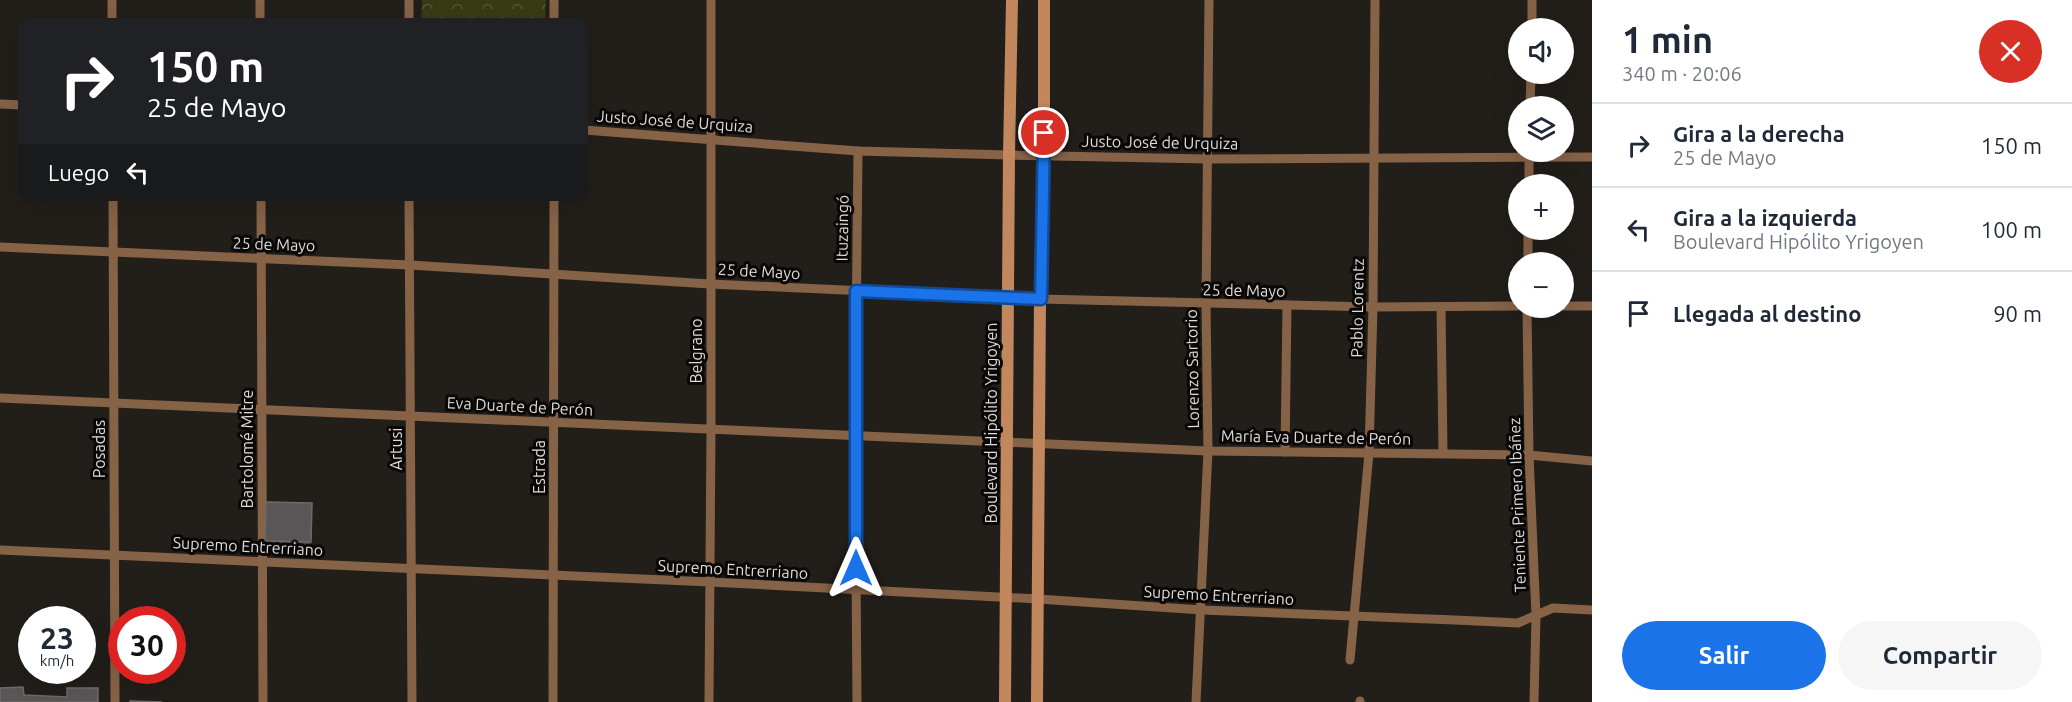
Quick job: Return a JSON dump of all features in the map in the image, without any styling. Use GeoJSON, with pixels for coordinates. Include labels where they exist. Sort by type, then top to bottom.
{"type":"FeatureCollection","features":[{"type":"Feature","properties":{"kind":"main road","name":"Boulevard Hipólito Yrigoyen"},"geometry":{"type":"LineString","coordinates":[[1005,702],[1012,0]]}},
{"type":"Feature","properties":{"kind":"main road"},"geometry":{"type":"LineString","coordinates":[[1037,702],[1044,0]]}},
{"type":"Feature","properties":{"kind":"street"},"geometry":{"type":"LineString","coordinates":[[112,0],[112,18]]}},
{"type":"Feature","properties":{"kind":"street"},"geometry":{"type":"LineString","coordinates":[[260,0],[260,18]]}},
{"type":"Feature","properties":{"kind":"street"},"geometry":{"type":"LineString","coordinates":[[409,0],[409,18]]}},
{"type":"Feature","properties":{"kind":"street"},"geometry":{"type":"LineString","coordinates":[[554,18],[555,0]]}},
{"type":"Feature","properties":{"kind":"street","name":"Belgrano"},"geometry":{"type":"LineString","coordinates":[[709,702],[711,0]]}},
{"type":"Feature","properties":{"kind":"street","name":"Lorenzo Sartorio"},"geometry":{"type":"LineString","coordinates":[[1196,702],[1208,451],[1206,304],[1209,0]]}},
{"type":"Feature","properties":{"kind":"street","name":"Pablo Lorentz"},"geometry":{"type":"LineString","coordinates":[[1350,660],[1369,453],[1373,307],[1375,0]]}},
{"type":"Feature","properties":{"kind":"street"},"geometry":{"type":"LineString","coordinates":[[1532,0],[1532,18]]}},
{"type":"Feature","properties":{"kind":"street"},"geometry":{"type":"LineString","coordinates":[[0,104],[18,105]]}},
{"type":"Feature","properties":{"kind":"street","name":"Justo José de Urquiza"},"geometry":{"type":"LineString","coordinates":[[588,130],[858,150],[1009,155],[1208,159],[1508,154]]}},
{"type":"Feature","properties":{"kind":"street","name":"Ituzaingó"},"geometry":{"type":"LineString","coordinates":[[857,702],[855,436],[858,150]]}},
{"type":"Feature","properties":{"kind":"street","name":"Justo José de Urquiza"},"geometry":{"type":"LineString","coordinates":[[1574,156],[1592,157]]}},
{"type":"Feature","properties":{"kind":"street","name":"Posadas"},"geometry":{"type":"LineString","coordinates":[[113,201],[115,702]]}},
{"type":"Feature","properties":{"kind":"street","name":"Bartolomé Mitre"},"geometry":{"type":"LineString","coordinates":[[261,201],[264,702]]}},
{"type":"Feature","properties":{"kind":"street","name":"Artusi"},"geometry":{"type":"LineString","coordinates":[[409,201],[412,702]]}},
{"type":"Feature","properties":{"kind":"street","name":"Estrada"},"geometry":{"type":"LineString","coordinates":[[553,702],[554,201]]}},
{"type":"Feature","properties":{"kind":"street","name":"25 de Mayo"},"geometry":{"type":"LineString","coordinates":[[0,247],[410,265],[710,284],[1008,298],[1373,307],[1508,306]]}},
{"type":"Feature","properties":{"kind":"street"},"geometry":{"type":"LineString","coordinates":[[1285,452],[1287,305]]}},
{"type":"Feature","properties":{"kind":"street"},"geometry":{"type":"LineString","coordinates":[[1574,306],[1592,306]]}},
{"type":"Feature","properties":{"kind":"street"},"geometry":{"type":"LineString","coordinates":[[1441,307],[1443,453]]}},
{"type":"Feature","properties":{"kind":"street","name":"Teniente Primero Ibáñez"},"geometry":{"type":"LineString","coordinates":[[1527,318],[1529,455],[1536,615],[1534,702]]}},
{"type":"Feature","properties":{"kind":"street","name":"Eva Duarte de Perón"},"geometry":{"type":"LineString","coordinates":[[0,398],[1039,444]]}},
{"type":"Feature","properties":{"kind":"street","name":"María Eva Duarte de Perón"},"geometry":{"type":"LineString","coordinates":[[1039,444],[1208,451],[1529,455],[1592,461]]}},
{"type":"Feature","properties":{"kind":"street","name":"Supremo Entrerriano"},"geometry":{"type":"LineString","coordinates":[[0,550],[710,582],[1202,610],[1518,623],[1553,608],[1592,610]]}},
{"type":"Feature","properties":{"kind":"green space"},"geometry":{"type":"Polygon","coordinates":[[[422,0],[546,0],[545,18],[421,18],[422,0]]]}},
{"type":"Feature","properties":{"kind":"building"},"geometry":{"type":"Polygon","coordinates":[[[266,502],[312,503],[311,542],[265,541],[266,502]]]}},
{"type":"Feature","properties":{"kind":"building"},"geometry":{"type":"Polygon","coordinates":[[[23,687],[24,695],[67,697],[67,688],[98,688],[98,702],[0,702],[0,688],[23,687]]]}},
{"type":"Feature","properties":{"kind":"route"},"geometry":{"type":"LineString","coordinates":[[856,568],[856,291],[1041,299],[1044,133]]}}]}
